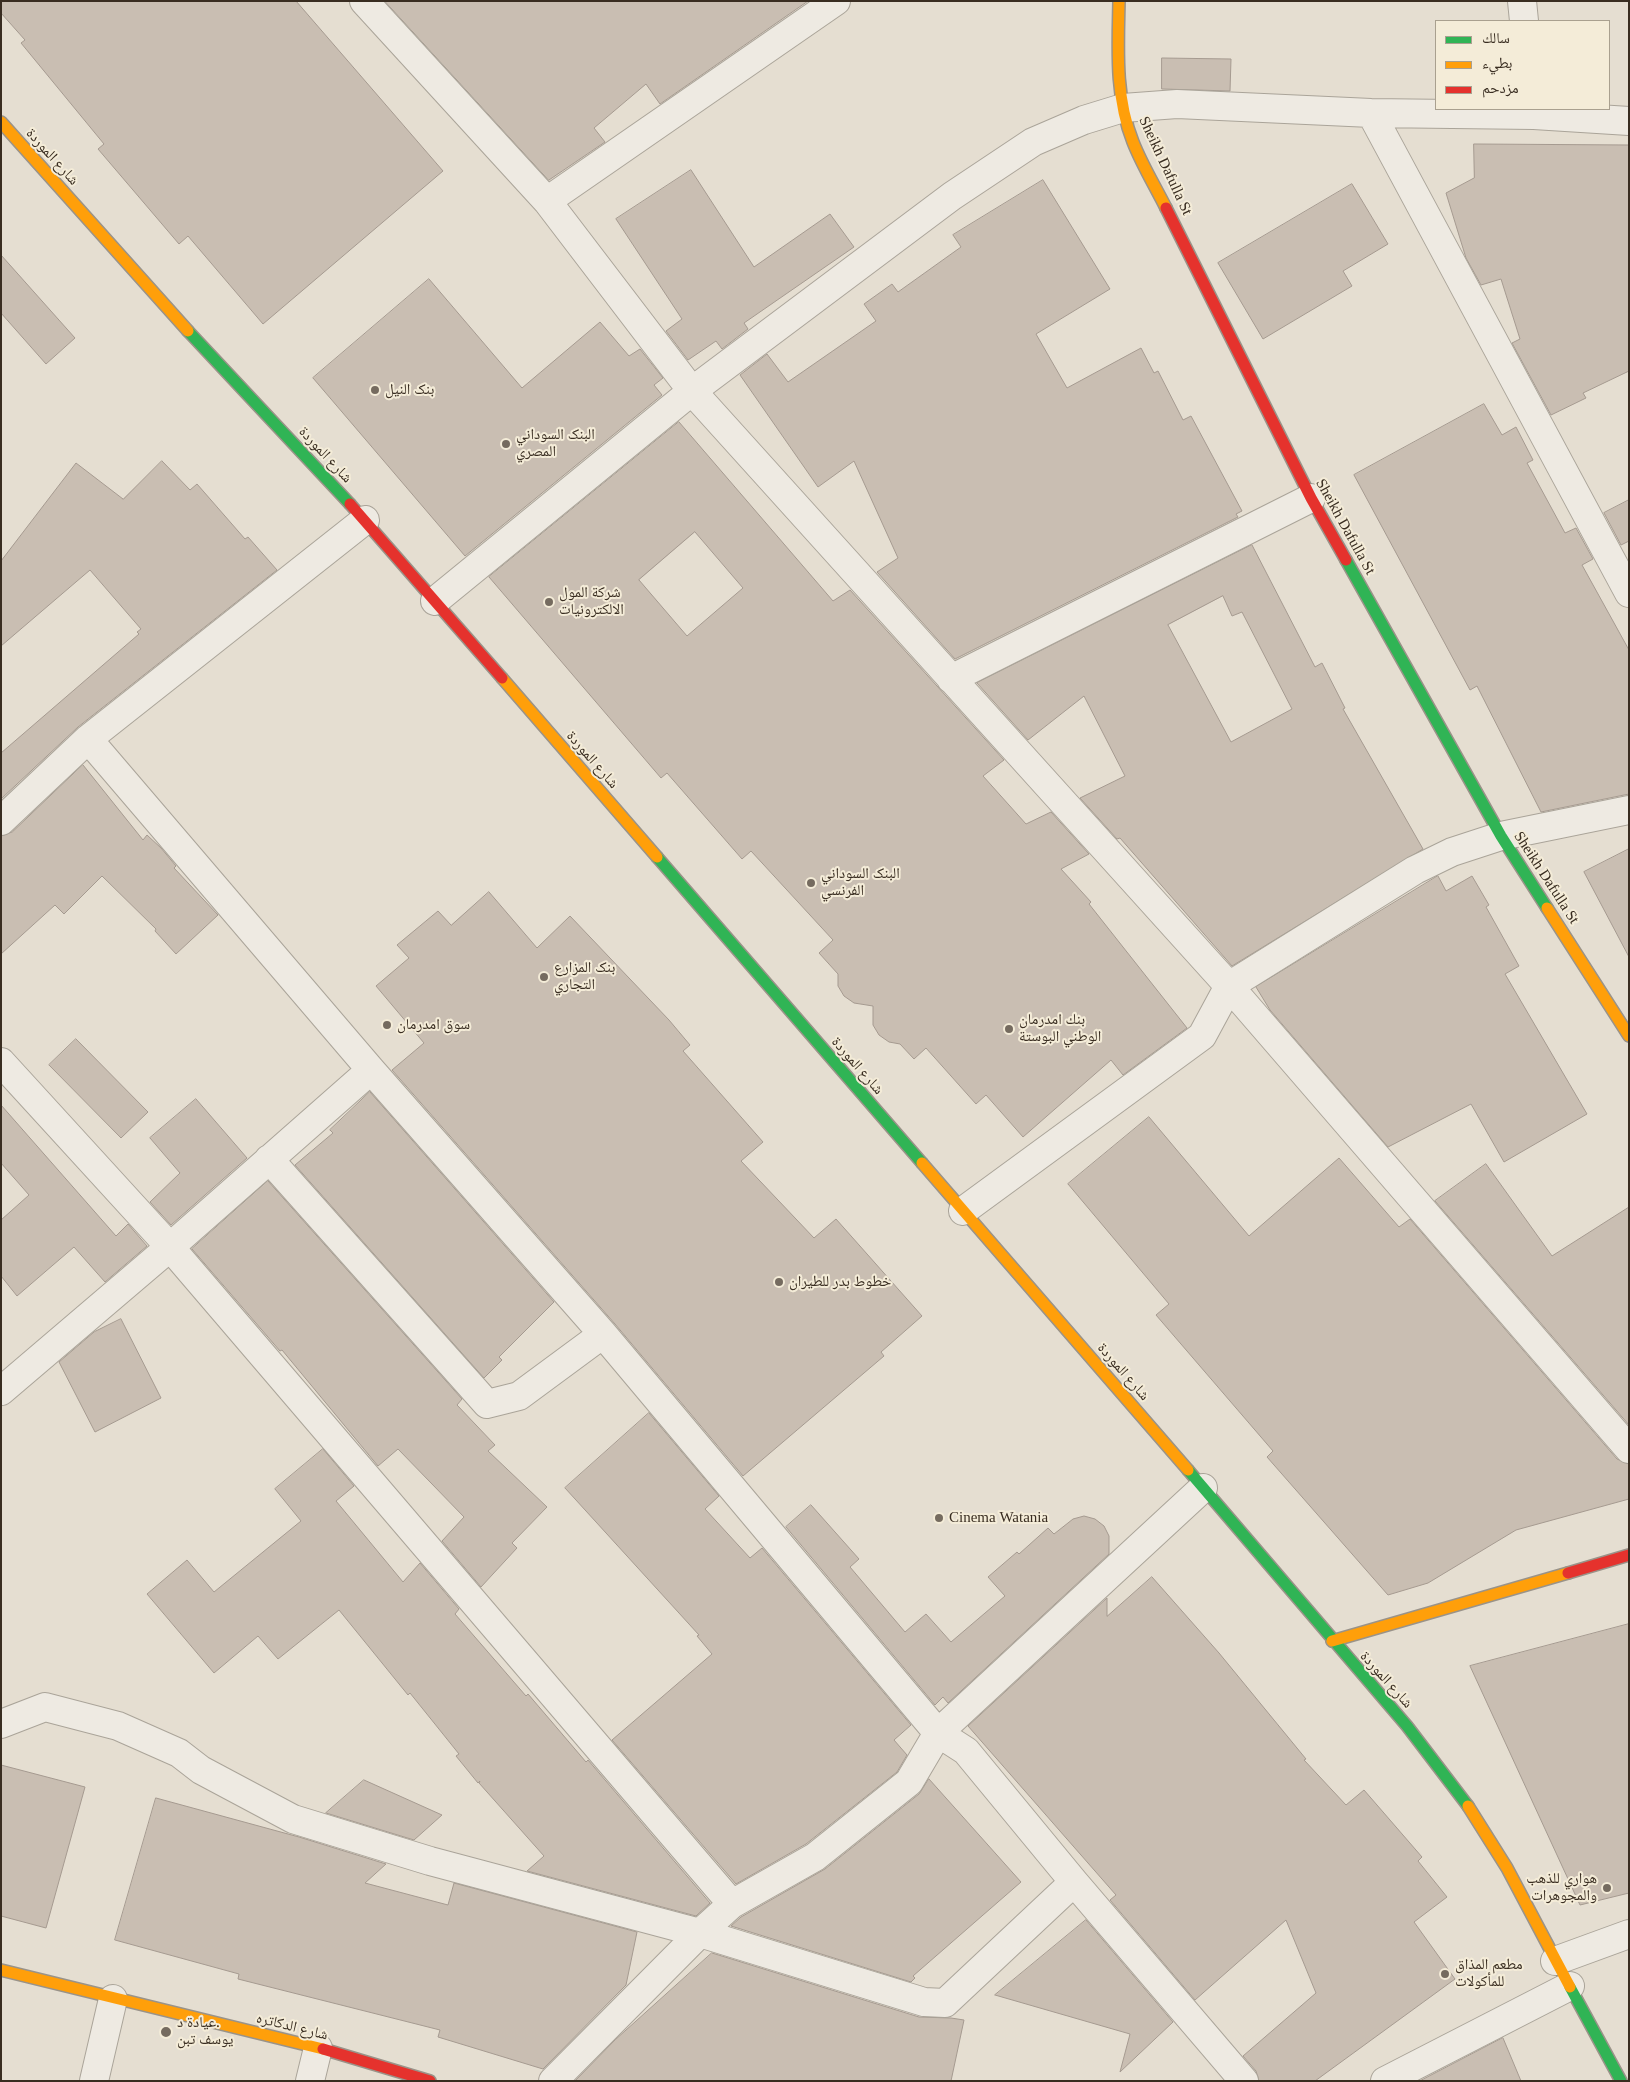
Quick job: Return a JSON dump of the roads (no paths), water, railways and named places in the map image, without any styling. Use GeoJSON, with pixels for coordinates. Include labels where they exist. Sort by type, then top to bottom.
{"type":"FeatureCollection","features":[{"type":"Feature","properties":{"kind":"street"},"geometry":{"type":"LineString","coordinates":[[364,1],[546,201],[692,390],[951,680],[1091,830],[1229,986],[1629,1449]]}},
{"type":"Feature","properties":{"kind":"street"},"geometry":{"type":"LineString","coordinates":[[546,201],[836,1]]}},
{"type":"Feature","properties":{"kind":"street","name":"Sheikh Dafulla St"},"geometry":{"type":"LineString","coordinates":[[1119,1],[1117,68],[1123,108],[1133,142],[1311,498],[1501,836],[1629,1036]]}},
{"type":"Feature","properties":{"kind":"street"},"geometry":{"type":"LineString","coordinates":[[1522,1],[1524,20]]}},
{"type":"Feature","properties":{"kind":"street"},"geometry":{"type":"LineString","coordinates":[[435,601],[692,390],[952,196],[1033,142],[1084,120],[1123,108],[1177,104],[1371,113],[1534,112],[1629,121]]}},
{"type":"Feature","properties":{"kind":"street"},"geometry":{"type":"LineString","coordinates":[[1371,113],[1629,594]]}},
{"type":"Feature","properties":{"kind":"street","name":"شارع الموردة"},"geometry":{"type":"LineString","coordinates":[[1,122],[167,309],[365,520],[1407,1726],[1460,1793],[1507,1868],[1554,1960],[1621,2081]]}},
{"type":"Feature","properties":{"kind":"street"},"geometry":{"type":"LineString","coordinates":[[951,680],[1311,498]]}},
{"type":"Feature","properties":{"kind":"street"},"geometry":{"type":"LineString","coordinates":[[1,821],[88,739],[365,520]]}},
{"type":"Feature","properties":{"kind":"street"},"geometry":{"type":"LineString","coordinates":[[88,739],[371,1070],[603,1334],[938,1733],[966,1751],[1074,1882],[1244,2081]]}},
{"type":"Feature","properties":{"kind":"street"},"geometry":{"type":"LineString","coordinates":[[963,1211],[1202,1036],[1229,986],[1415,870],[1452,852],[1501,836],[1629,810]]}},
{"type":"Feature","properties":{"kind":"street"},"geometry":{"type":"LineString","coordinates":[[1,1062],[170,1247],[732,1904]]}},
{"type":"Feature","properties":{"kind":"street"},"geometry":{"type":"LineString","coordinates":[[1,1391],[170,1247],[371,1070]]}},
{"type":"Feature","properties":{"kind":"street"},"geometry":{"type":"LineString","coordinates":[[269,1159],[487,1404],[519,1396],[603,1334]]}},
{"type":"Feature","properties":{"kind":"street"},"geometry":{"type":"LineString","coordinates":[[553,2081],[700,1933],[732,1904],[815,1857],[909,1782],[938,1733],[1203,1488]]}},
{"type":"Feature","properties":{"kind":"street"},"geometry":{"type":"LineString","coordinates":[[1332,1641],[1629,1556]]}},
{"type":"Feature","properties":{"kind":"street"},"geometry":{"type":"LineString","coordinates":[[1,1724],[44,1708],[118,1726],[179,1753],[202,1770],[293,1819],[430,1861],[700,1933],[924,2002],[945,2003],[1074,1882]]}},
{"type":"Feature","properties":{"kind":"street"},"geometry":{"type":"LineString","coordinates":[[1554,1960],[1629,1934]]}},
{"type":"Feature","properties":{"kind":"street","name":"شارع الدكاتره"},"geometry":{"type":"LineString","coordinates":[[1,1970],[318,2048],[430,2081]]}},
{"type":"Feature","properties":{"kind":"street"},"geometry":{"type":"LineString","coordinates":[[1385,2081],[1570,1986]]}},
{"type":"Feature","properties":{"kind":"street"},"geometry":{"type":"LineString","coordinates":[[94,2081],[112,1998]]}},
{"type":"Feature","properties":{"kind":"street"},"geometry":{"type":"LineString","coordinates":[[310,2081],[318,2048]]}},
{"type":"Feature","properties":{"kind":"place","name":"بنک النيل"},"geometry":{"type":"Point","coordinates":[375,390]}},
{"type":"Feature","properties":{"kind":"place","name":"البنک السوداني المصري"},"geometry":{"type":"Point","coordinates":[506,444]}},
{"type":"Feature","properties":{"kind":"place","name":"شركة المول الالكترونيات"},"geometry":{"type":"Point","coordinates":[549,602]}},
{"type":"Feature","properties":{"kind":"place","name":"البنک السوداني الفرنسي"},"geometry":{"type":"Point","coordinates":[811,883]}},
{"type":"Feature","properties":{"kind":"place","name":"بنک المزارع التجاري"},"geometry":{"type":"Point","coordinates":[544,977]}},
{"type":"Feature","properties":{"kind":"place","name":"سوق امدرمان"},"geometry":{"type":"Point","coordinates":[387,1025]}},
{"type":"Feature","properties":{"kind":"place","name":"بنك امدرمان الوطني البوستة"},"geometry":{"type":"Point","coordinates":[1009,1029]}},
{"type":"Feature","properties":{"kind":"place","name":"خطوط بدر للطيران"},"geometry":{"type":"Point","coordinates":[779,1282]}},
{"type":"Feature","properties":{"kind":"place","name":"Cinema Watania"},"geometry":{"type":"Point","coordinates":[939,1518]}},
{"type":"Feature","properties":{"kind":"place","name":"هواري للذهب والمجوهرات"},"geometry":{"type":"Point","coordinates":[1607,1888]}},
{"type":"Feature","properties":{"kind":"place","name":"مطعم المذاق للمأكولات"},"geometry":{"type":"Point","coordinates":[1445,1974]}},
{"type":"Feature","properties":{"kind":"place","name":"عيادة د. يوسف تبن"},"geometry":{"type":"Point","coordinates":[166,2032]}}]}
